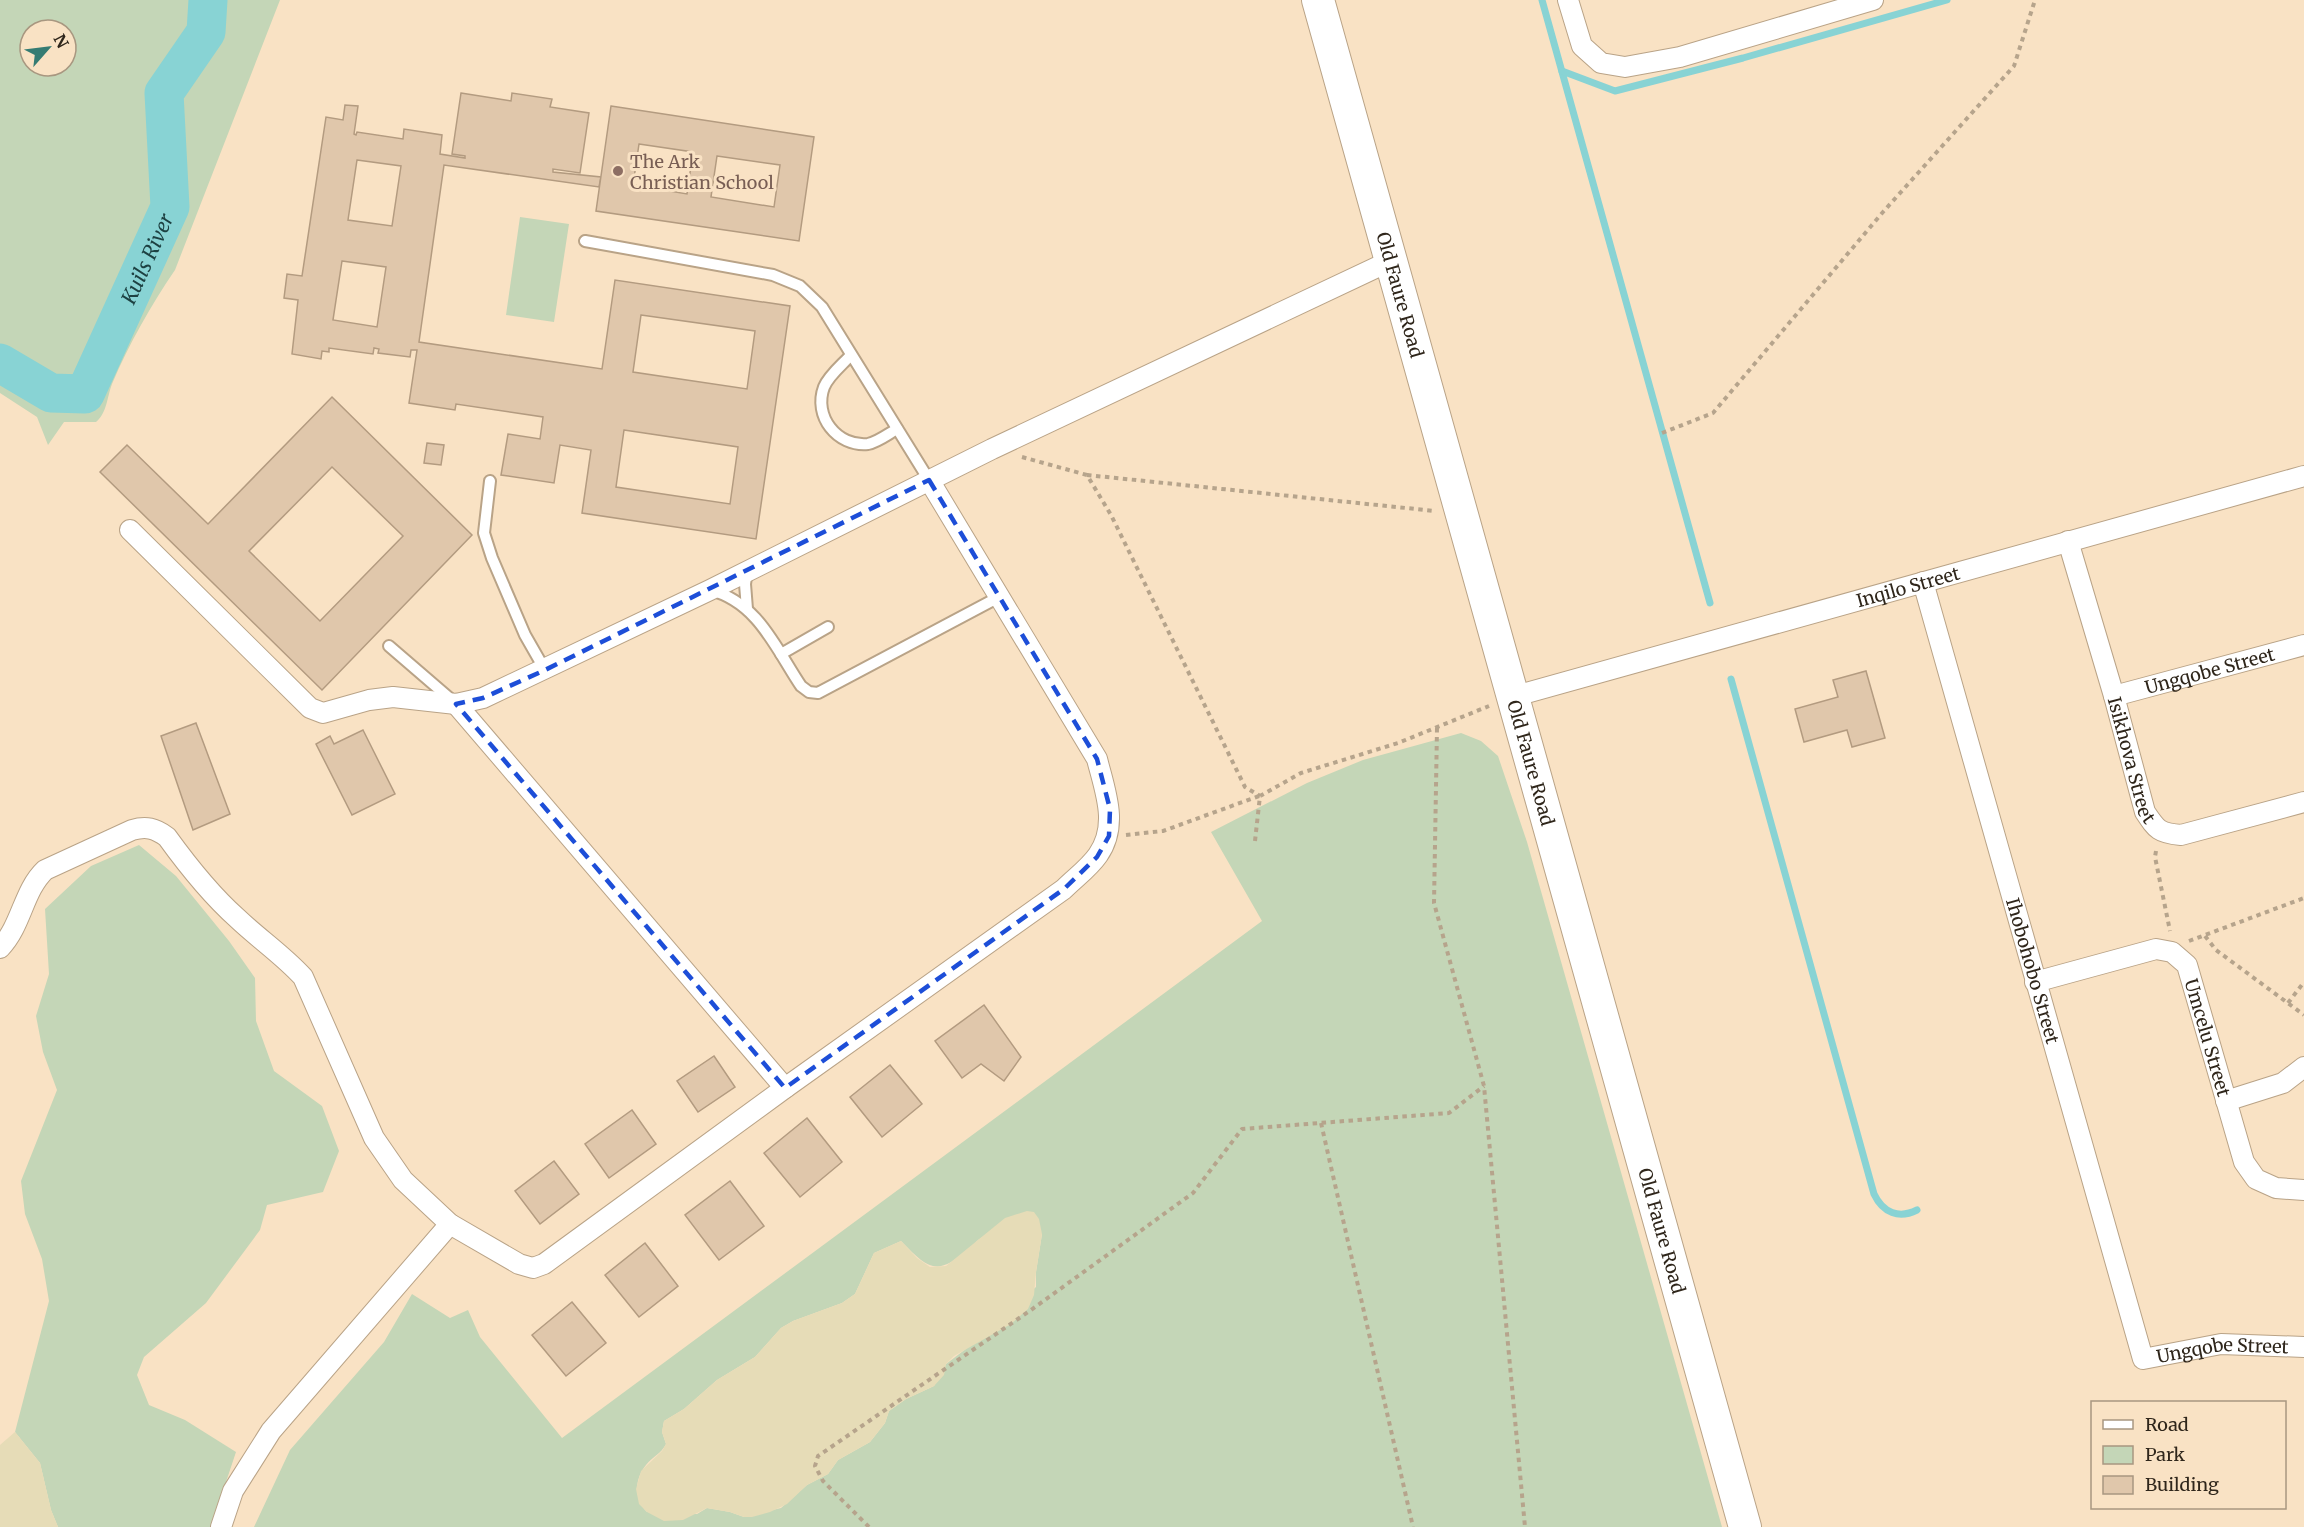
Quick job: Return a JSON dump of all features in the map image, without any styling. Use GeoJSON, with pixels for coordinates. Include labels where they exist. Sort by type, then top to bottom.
{"type":"FeatureCollection","features":[{"type":"Feature","properties":{"kind":"main road","name":"Old Faure Road"},"geometry":{"type":"LineString","coordinates":[[1318,0],[1745,1527]]}},
{"type":"Feature","properties":{"kind":"street"},"geometry":{"type":"LineString","coordinates":[[1568,0],[1582,46],[1601,63],[1625,68],[1680,57],[1873,0]]}},
{"type":"Feature","properties":{"kind":"street"},"geometry":{"type":"LineString","coordinates":[[130,530],[309,708],[323,713],[369,700],[393,697],[456,704],[483,699],[710,590],[992,448],[1390,261]]}},
{"type":"Feature","properties":{"kind":"street","name":"Inqilo Street"},"geometry":{"type":"LineString","coordinates":[[1512,697],[2304,476]]}},
{"type":"Feature","properties":{"kind":"street"},"geometry":{"type":"LineString","coordinates":[[0,948],[16,926],[35,880],[45,870],[132,830],[143,827],[158,830],[167,837],[214,896],[238,920],[288,960],[303,977],[374,1138],[403,1180],[450,1224],[519,1264],[533,1268],[544,1264],[1064,889],[1097,856],[1109,836],[1110,809],[1097,759],[929,480]]}},
{"type":"Feature","properties":{"kind":"street","name":"Isikhova Street"},"geometry":{"type":"LineString","coordinates":[[2068,541],[2114,696],[2145,812],[2154,826],[2162,833],[2181,835],[2304,802]]}},
{"type":"Feature","properties":{"kind":"street","name":"Ihobohobo Street"},"geometry":{"type":"LineString","coordinates":[[1923,582],[2143,1359]]}},
{"type":"Feature","properties":{"kind":"street","name":"Ungqobe Street"},"geometry":{"type":"LineString","coordinates":[[2114,696],[2304,645]]}},
{"type":"Feature","properties":{"kind":"street"},"geometry":{"type":"LineString","coordinates":[[456,704],[785,1088]]}},
{"type":"Feature","properties":{"kind":"street"},"geometry":{"type":"LineString","coordinates":[[2035,982],[2156,949],[2175,949]]}},
{"type":"Feature","properties":{"kind":"street","name":"Umcelu Street"},"geometry":{"type":"LineString","coordinates":[[2175,949],[2187,965],[2244,1162],[2256,1179],[2276,1188],[2304,1190]]}},
{"type":"Feature","properties":{"kind":"street"},"geometry":{"type":"LineString","coordinates":[[2226,1101],[2283,1083],[2304,1067]]}},
{"type":"Feature","properties":{"kind":"street"},"geometry":{"type":"LineString","coordinates":[[221,1527],[233,1491],[271,1431],[450,1224]]}},
{"type":"Feature","properties":{"kind":"street","name":"Ungqobe Street"},"geometry":{"type":"LineString","coordinates":[[2143,1359],[2221,1344],[2304,1347]]}},
{"type":"Feature","properties":{"kind":"lane"},"geometry":{"type":"LineString","coordinates":[[585,242],[773,275],[787,279],[812,296],[929,480]]}},
{"type":"Feature","properties":{"kind":"lane"},"geometry":{"type":"LineString","coordinates":[[851,355],[827,380],[823,389],[822,410],[828,426],[841,438],[857,444],[875,442],[897,429]]}},
{"type":"Feature","properties":{"kind":"lane"},"geometry":{"type":"LineString","coordinates":[[490,481],[484,533],[492,558],[525,636],[545,670]]}},
{"type":"Feature","properties":{"kind":"lane"},"geometry":{"type":"LineString","coordinates":[[747,571],[745,584],[747,609]]}},
{"type":"Feature","properties":{"kind":"lane"},"geometry":{"type":"LineString","coordinates":[[710,590],[722,593],[747,609],[761,624],[801,686],[809,692],[818,693],[999,597]]}},
{"type":"Feature","properties":{"kind":"lane"},"geometry":{"type":"LineString","coordinates":[[781,654],[828,627]]}},
{"type":"Feature","properties":{"kind":"lane"},"geometry":{"type":"LineString","coordinates":[[389,646],[456,704]]}},
{"type":"Feature","properties":{"kind":"path"},"geometry":{"type":"LineString","coordinates":[[1662,433],[1713,413],[1883,212],[2014,66],[2035,0]]}},
{"type":"Feature","properties":{"kind":"path"},"geometry":{"type":"LineString","coordinates":[[992,448],[1087,475],[1461,514]]}},
{"type":"Feature","properties":{"kind":"path"},"geometry":{"type":"LineString","coordinates":[[1087,475],[1111,514],[1245,787],[1260,796]]}},
{"type":"Feature","properties":{"kind":"path"},"geometry":{"type":"LineString","coordinates":[[1109,836],[1163,831],[1260,796],[1301,773],[1398,743],[1512,697]]}},
{"type":"Feature","properties":{"kind":"path"},"geometry":{"type":"LineString","coordinates":[[1437,728],[1434,903],[1484,1086],[1525,1527]]}},
{"type":"Feature","properties":{"kind":"path"},"geometry":{"type":"LineString","coordinates":[[1255,841],[1260,796]]}},
{"type":"Feature","properties":{"kind":"path"},"geometry":{"type":"LineString","coordinates":[[2162,833],[2155,857],[2175,949],[2304,898]]}},
{"type":"Feature","properties":{"kind":"path"},"geometry":{"type":"LineString","coordinates":[[2205,936],[2216,950],[2304,1015]]}},
{"type":"Feature","properties":{"kind":"path"},"geometry":{"type":"LineString","coordinates":[[2288,1003],[2304,982]]}},
{"type":"Feature","properties":{"kind":"path"},"geometry":{"type":"LineString","coordinates":[[869,1527],[823,1481],[815,1466],[818,1456],[1031,1310],[1193,1193],[1242,1129],[1449,1113],[1484,1086]]}},
{"type":"Feature","properties":{"kind":"path"},"geometry":{"type":"LineString","coordinates":[[1321,1123],[1413,1527]]}},
{"type":"Feature","properties":{"kind":"highlighted area"},"geometry":{"type":"Polygon","coordinates":[[[929,480],[1097,759],[1110,809],[1109,836],[1097,857],[1064,889],[785,1088],[456,704],[483,698],[545,670],[929,480]]]}},
{"type":"Feature","properties":{"kind":"green space"},"geometry":{"type":"Polygon","coordinates":[[[0,0],[280,0],[175,270],[133,340],[112,384],[100,418],[96,422],[64,422],[48,445],[37,417],[0,393],[0,0]]]}},
{"type":"Feature","properties":{"kind":"green space"},"geometry":{"type":"Polygon","coordinates":[[[520,217],[569,224],[554,322],[506,315],[520,217]]]}},
{"type":"Feature","properties":{"kind":"green space"},"geometry":{"type":"Polygon","coordinates":[[[1461,733],[1481,741],[1498,756],[1527,842],[1722,1527],[254,1527],[290,1450],[384,1342],[412,1294],[450,1318],[468,1310],[480,1337],[562,1438],[1262,921],[1211,832],[1307,783],[1363,760],[1461,733]],[[1042,1234],[985,1237],[959,1257],[941,1266],[927,1264],[919,1259],[901,1241],[874,1253],[855,1294],[842,1303],[793,1321],[781,1328],[755,1357],[717,1380],[684,1409],[664,1421],[662,1432],[666,1444],[646,1465],[639,1477],[637,1489],[643,1507],[647,1512],[697,1514],[707,1508],[744,1517],[781,1508],[807,1485],[828,1474],[838,1460],[870,1442],[885,1423],[889,1411],[906,1399],[934,1386],[946,1364],[975,1342],[1036,1287],[1042,1234]]]}},
{"type":"Feature","properties":{"kind":"green space"},"geometry":{"type":"Polygon","coordinates":[[[139,845],[176,876],[229,941],[255,978],[256,1021],[274,1071],[322,1106],[339,1151],[323,1192],[267,1205],[260,1230],[206,1303],[144,1357],[137,1375],[149,1405],[185,1420],[236,1452],[211,1527],[58,1527],[51,1510],[40,1463],[15,1432],[49,1301],[42,1259],[25,1214],[21,1181],[57,1090],[43,1052],[36,1016],[49,974],[45,909],[91,866],[139,845]]]}},
{"type":"Feature","properties":{"kind":"sand"},"geometry":{"type":"Polygon","coordinates":[[[1027,1211],[1034,1212],[1039,1219],[1042,1234],[1034,1295],[1028,1309],[1011,1324],[954,1356],[946,1364],[944,1375],[934,1386],[906,1399],[889,1411],[885,1423],[870,1442],[838,1460],[828,1474],[807,1485],[787,1504],[752,1517],[707,1508],[683,1520],[664,1521],[647,1512],[639,1504],[636,1489],[641,1471],[662,1451],[666,1444],[662,1432],[664,1421],[684,1409],[717,1380],[755,1357],[781,1328],[793,1321],[842,1303],[855,1294],[874,1253],[901,1241],[917,1258],[930,1267],[946,1266],[1005,1218],[1027,1211]]]}},
{"type":"Feature","properties":{"kind":"sand"},"geometry":{"type":"Polygon","coordinates":[[[15,1432],[40,1463],[51,1510],[58,1527],[0,1527],[0,1445],[15,1432]]]}},
{"type":"Feature","properties":{"kind":"building"},"geometry":{"type":"Polygon","coordinates":[[[461,93],[511,101],[512,93],[552,99],[550,107],[589,113],[580,173],[553,169],[553,172],[601,177],[599,187],[444,165],[419,342],[602,369],[615,280],[790,306],[756,539],[582,513],[591,450],[560,445],[554,483],[501,475],[508,434],[540,439],[543,417],[456,404],[455,410],[409,403],[417,350],[411,350],[410,357],[378,353],[379,349],[374,348],[373,354],[329,348],[329,352],[322,351],[321,359],[292,354],[298,300],[284,298],[287,274],[302,276],[326,117],[343,120],[345,105],[358,106],[354,134],[356,135],[357,132],[403,139],[404,129],[442,135],[440,154],[465,158],[465,156],[452,154],[461,93]],[[357,160],[348,220],[392,226],[401,166],[357,160]],[[342,261],[333,320],[377,327],[386,267],[342,261]],[[641,315],[633,372],[747,389],[755,331],[641,315]],[[624,430],[616,487],[730,504],[738,447],[624,430]]]}},
{"type":"Feature","properties":{"kind":"building","name":"The Ark Christian School"},"geometry":{"type":"Polygon","coordinates":[[[611,106],[814,137],[799,241],[596,211],[611,106]],[[639,144],[633,185],[687,194],[693,152],[639,144]],[[717,156],[711,197],[774,207],[780,165],[717,156]]]}},
{"type":"Feature","properties":{"kind":"building"},"geometry":{"type":"Polygon","coordinates":[[[332,397],[472,535],[322,690],[100,472],[127,445],[208,524],[332,397]],[[332,467],[249,551],[320,621],[403,536],[332,467]]]}},
{"type":"Feature","properties":{"kind":"building"},"geometry":{"type":"Polygon","coordinates":[[[427,443],[444,445],[441,465],[424,463],[427,443]]]}},
{"type":"Feature","properties":{"kind":"building"},"geometry":{"type":"Polygon","coordinates":[[[1866,671],[1885,738],[1852,747],[1847,730],[1804,742],[1795,709],[1838,697],[1833,680],[1866,671]]]}},
{"type":"Feature","properties":{"kind":"building"},"geometry":{"type":"Polygon","coordinates":[[[196,723],[230,814],[193,830],[161,736],[196,723]]]}},
{"type":"Feature","properties":{"kind":"building"},"geometry":{"type":"Polygon","coordinates":[[[363,730],[395,794],[352,815],[316,744],[330,736],[334,744],[363,730]]]}},
{"type":"Feature","properties":{"kind":"building"},"geometry":{"type":"Polygon","coordinates":[[[984,1005],[1021,1057],[1004,1081],[981,1064],[962,1078],[935,1041],[984,1005]]]}},
{"type":"Feature","properties":{"kind":"building"},"geometry":{"type":"Polygon","coordinates":[[[714,1056],[735,1087],[698,1112],[677,1081],[714,1056]]]}},
{"type":"Feature","properties":{"kind":"building"},"geometry":{"type":"Polygon","coordinates":[[[890,1065],[922,1104],[882,1137],[850,1097],[890,1065]]]}},
{"type":"Feature","properties":{"kind":"building"},"geometry":{"type":"Polygon","coordinates":[[[632,1110],[656,1144],[609,1178],[585,1144],[632,1110]]]}},
{"type":"Feature","properties":{"kind":"building"},"geometry":{"type":"Polygon","coordinates":[[[807,1118],[842,1162],[800,1197],[764,1153],[807,1118]]]}},
{"type":"Feature","properties":{"kind":"building"},"geometry":{"type":"Polygon","coordinates":[[[554,1161],[579,1194],[540,1224],[515,1191],[554,1161]]]}},
{"type":"Feature","properties":{"kind":"building"},"geometry":{"type":"Polygon","coordinates":[[[730,1181],[764,1226],[719,1260],[685,1215],[730,1181]]]}},
{"type":"Feature","properties":{"kind":"building"},"geometry":{"type":"Polygon","coordinates":[[[645,1243],[678,1286],[639,1317],[605,1275],[645,1243]]]}},
{"type":"Feature","properties":{"kind":"building"},"geometry":{"type":"Polygon","coordinates":[[[572,1302],[606,1343],[566,1376],[532,1335],[572,1302]]]}},
{"type":"Feature","properties":{"kind":"waterway","name":"Kuils River"},"geometry":{"type":"LineString","coordinates":[[0,363],[51,393],[85,394],[170,207],[164,93],[206,32],[208,0]]}},
{"type":"Feature","properties":{"kind":"waterway"},"geometry":{"type":"LineString","coordinates":[[1542,0],[1710,603]]}},
{"type":"Feature","properties":{"kind":"waterway"},"geometry":{"type":"LineString","coordinates":[[1562,71],[1615,91],[1743,58],[1947,0]]}},
{"type":"Feature","properties":{"kind":"waterway"},"geometry":{"type":"LineString","coordinates":[[1731,679],[1874,1194],[1882,1206],[1892,1212],[1904,1214],[1917,1210]]}},
{"type":"Feature","properties":{"kind":"place","name":"The Ark Christian School"},"geometry":{"type":"Point","coordinates":[618,171]}}]}
